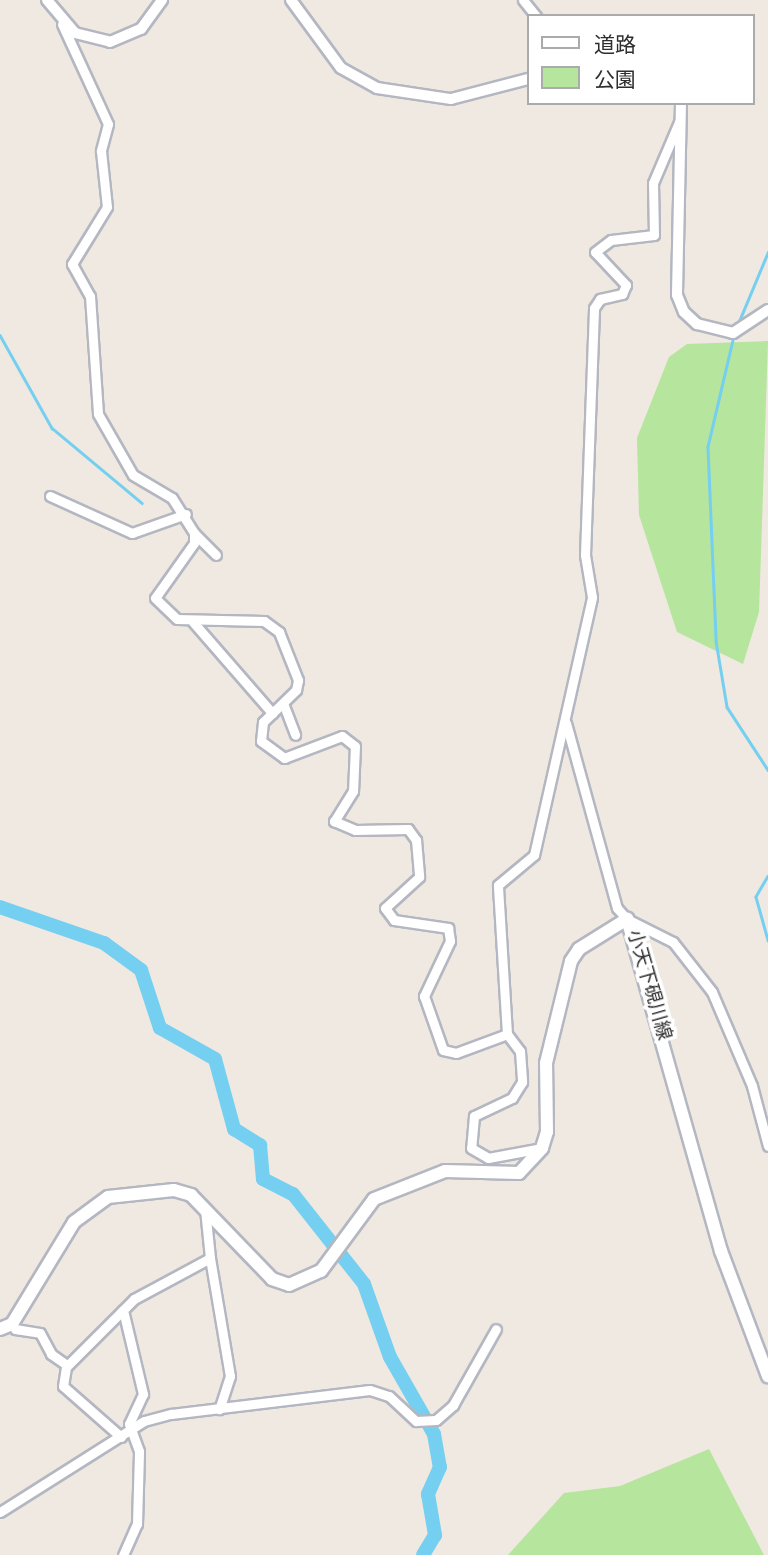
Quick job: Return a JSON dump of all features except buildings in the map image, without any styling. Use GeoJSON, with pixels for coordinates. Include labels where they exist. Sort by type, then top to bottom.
{"type":"FeatureCollection","features":[{"type":"Feature","properties":{"kind":"main road","name":"小天下硯川線"},"geometry":{"type":"LineString","coordinates":[[542,1148],[549,1111],[546,1063],[571,961],[579,949],[628,919],[721,1251],[768,1376]]}},
{"type":"Feature","properties":{"kind":"main road"},"geometry":{"type":"LineString","coordinates":[[0,1329],[12,1324],[88,1205],[108,1197],[174,1190],[205,1207],[272,1279],[289,1285],[321,1271],[337,1245],[374,1199],[445,1171],[519,1173],[542,1148]]}},
{"type":"Feature","properties":{"kind":"street"},"geometry":{"type":"LineString","coordinates":[[47,0],[62,24],[108,124],[101,150],[107,207],[72,264],[90,296],[98,414],[133,475],[186,514],[194,533],[216,555]]}},
{"type":"Feature","properties":{"kind":"street"},"geometry":{"type":"LineString","coordinates":[[62,24],[93,41],[110,42],[141,29],[162,0]]}},
{"type":"Feature","properties":{"kind":"street"},"geometry":{"type":"LineString","coordinates":[[291,0],[341,68],[377,88],[451,99],[526,80]]}},
{"type":"Feature","properties":{"kind":"street"},"geometry":{"type":"LineString","coordinates":[[523,0],[534,14]]}},
{"type":"Feature","properties":{"kind":"street"},"geometry":{"type":"LineString","coordinates":[[681,105],[677,295],[684,312],[697,324],[733,333],[768,310]]}},
{"type":"Feature","properties":{"kind":"street"},"geometry":{"type":"LineString","coordinates":[[542,1148],[488,1158],[468,1141],[474,1116],[512,1098],[522,1082],[520,1051],[507,1034],[498,885],[534,855],[592,597],[585,555],[594,308],[625,288],[595,252],[611,240],[654,235],[653,183],[681,118]]}},
{"type":"Feature","properties":{"kind":"street"},"geometry":{"type":"LineString","coordinates":[[50,496],[132,533],[186,514]]}},
{"type":"Feature","properties":{"kind":"street"},"geometry":{"type":"LineString","coordinates":[[194,533],[194,543],[155,598],[177,619],[193,622],[271,624],[298,680],[260,731],[275,755],[296,755],[342,736],[355,746],[356,775],[336,814],[339,826],[408,829],[416,840],[419,877],[385,908],[394,920],[448,928],[450,941],[424,996],[443,1050],[456,1054],[507,1034]]}},
{"type":"Feature","properties":{"kind":"street"},"geometry":{"type":"LineString","coordinates":[[193,622],[272,713]]}},
{"type":"Feature","properties":{"kind":"street"},"geometry":{"type":"LineString","coordinates":[[283,703],[295,735]]}},
{"type":"Feature","properties":{"kind":"street"},"geometry":{"type":"LineString","coordinates":[[566,721],[617,908],[628,919],[674,942],[712,992],[752,1086],[768,1146]]}},
{"type":"Feature","properties":{"kind":"street"},"geometry":{"type":"LineString","coordinates":[[205,1207],[210,1258],[230,1376],[219,1409]]}},
{"type":"Feature","properties":{"kind":"street"},"geometry":{"type":"LineString","coordinates":[[121,1437],[63,1385],[67,1365],[123,1310],[210,1258]]}},
{"type":"Feature","properties":{"kind":"street"},"geometry":{"type":"LineString","coordinates":[[123,1310],[143,1387],[131,1430],[139,1451],[137,1524],[123,1555]]}},
{"type":"Feature","properties":{"kind":"street"},"geometry":{"type":"LineString","coordinates":[[15,1329],[40,1334],[51,1354],[67,1365]]}},
{"type":"Feature","properties":{"kind":"street"},"geometry":{"type":"LineString","coordinates":[[0,1512],[131,1430],[171,1413],[370,1390],[429,1422],[453,1405],[496,1329]]}},
{"type":"Feature","properties":{"kind":"green space"},"geometry":{"type":"Polygon","coordinates":[[[768,341],[759,612],[743,664],[677,632],[639,515],[637,438],[669,357],[687,344],[768,341]]]}},
{"type":"Feature","properties":{"kind":"green space"},"geometry":{"type":"Polygon","coordinates":[[[709,1449],[764,1555],[508,1555],[564,1493],[620,1486],[709,1449]]]}},
{"type":"Feature","properties":{"kind":"waterway"},"geometry":{"type":"LineString","coordinates":[[737,326],[768,252]]}},
{"type":"Feature","properties":{"kind":"waterway"},"geometry":{"type":"LineString","coordinates":[[0,335],[52,428],[142,503]]}},
{"type":"Feature","properties":{"kind":"waterway"},"geometry":{"type":"LineString","coordinates":[[734,336],[708,447],[716,641],[727,707],[768,770]]}},
{"type":"Feature","properties":{"kind":"waterway"},"geometry":{"type":"LineString","coordinates":[[768,876],[756,897],[768,940]]}},
{"type":"Feature","properties":{"kind":"waterway"},"geometry":{"type":"LineString","coordinates":[[0,907],[104,943],[141,970],[160,1028],[215,1059],[234,1129],[260,1145],[263,1179],[293,1194],[364,1284],[390,1357],[434,1434],[440,1467],[428,1494],[435,1535],[423,1555]]}}]}
